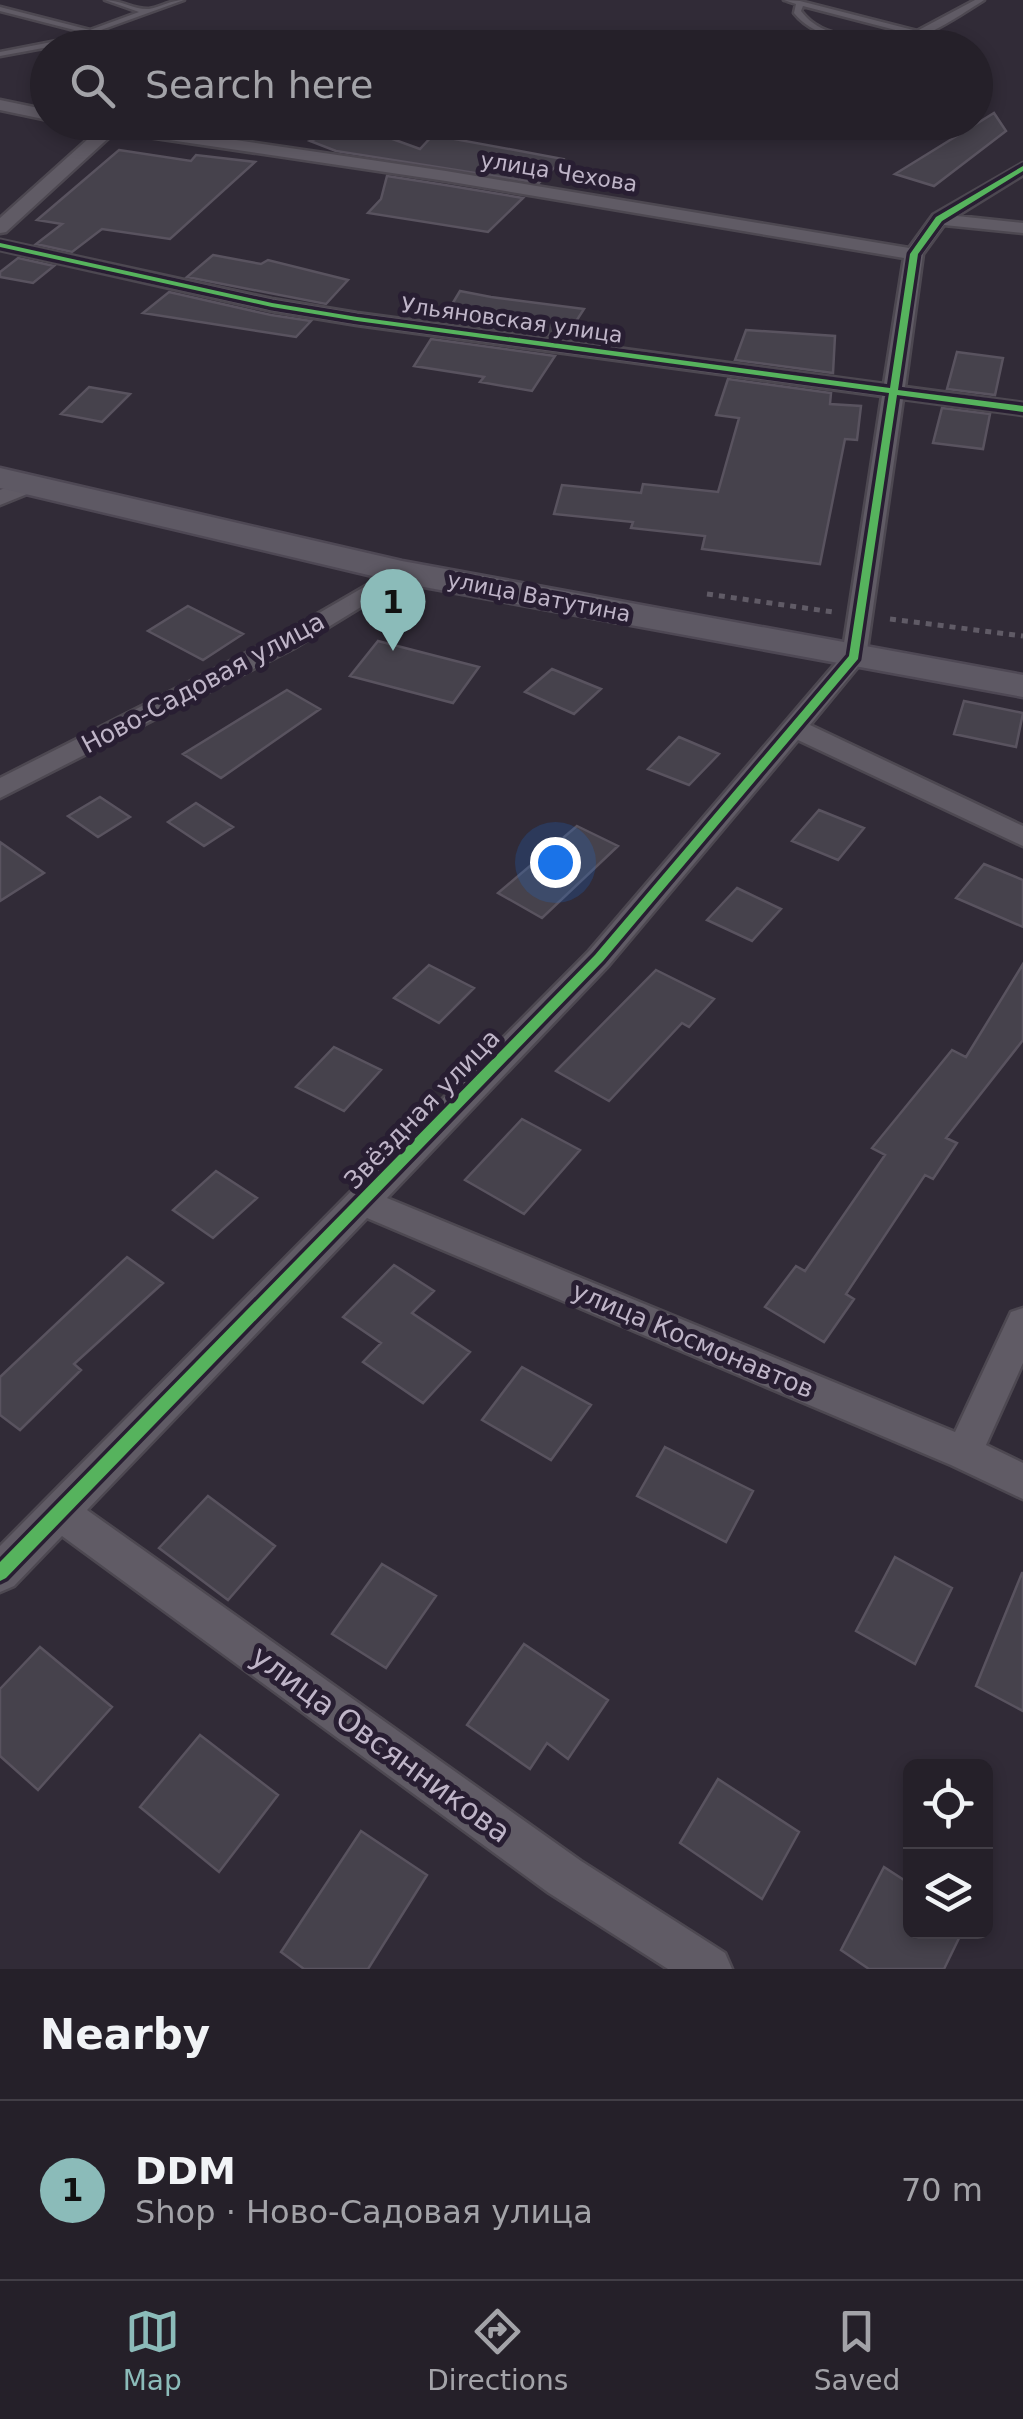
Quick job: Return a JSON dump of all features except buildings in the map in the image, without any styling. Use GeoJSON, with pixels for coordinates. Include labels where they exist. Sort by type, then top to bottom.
{"type":"FeatureCollection","features":[{"type":"Feature","properties":{"kind":"main road","name":"улица Ватутина"},"geometry":{"type":"LineString","coordinates":[[10,487],[402,572],[1023,686]]}},
{"type":"Feature","properties":{"kind":"street"},"geometry":{"type":"LineString","coordinates":[[0,105],[30,111]]}},
{"type":"Feature","properties":{"kind":"street"},"geometry":{"type":"LineString","coordinates":[[0,228],[97,140]]}},
{"type":"Feature","properties":{"kind":"street","name":"улица Чехова"},"geometry":{"type":"LineString","coordinates":[[194,140],[446,176],[914,254]]}},
{"type":"Feature","properties":{"kind":"street"},"geometry":{"type":"LineString","coordinates":[[854,657],[914,254],[939,219],[1023,168]]}},
{"type":"Feature","properties":{"kind":"street"},"geometry":{"type":"LineString","coordinates":[[939,219],[1023,228]]}},
{"type":"Feature","properties":{"kind":"street","name":"Ульяновская улица"},"geometry":{"type":"LineString","coordinates":[[0,245],[272,305],[1023,409]]}},
{"type":"Feature","properties":{"kind":"street","name":"Ново-Садовая улица"},"geometry":{"type":"LineString","coordinates":[[0,789],[285,643],[402,572]]}},
{"type":"Feature","properties":{"kind":"street","name":"Звёздная улица"},"geometry":{"type":"LineString","coordinates":[[0,1573],[599,958],[854,657]]}},
{"type":"Feature","properties":{"kind":"street"},"geometry":{"type":"LineString","coordinates":[[794,728],[1023,837]]}},
{"type":"Feature","properties":{"kind":"street","name":"улица Космонавтов"},"geometry":{"type":"LineString","coordinates":[[362,1202],[964,1452],[1023,1482]]}},
{"type":"Feature","properties":{"kind":"street"},"geometry":{"type":"LineString","coordinates":[[964,1452],[1023,1323]]}},
{"type":"Feature","properties":{"kind":"street","name":"улица Овсянникова"},"geometry":{"type":"LineString","coordinates":[[59,1512],[566,1876],[709,1969]]}},
{"type":"Feature","properties":{"kind":"lane"},"geometry":{"type":"LineString","coordinates":[[109,0],[147,12]]}},
{"type":"Feature","properties":{"kind":"lane"},"geometry":{"type":"LineString","coordinates":[[96,30],[180,0]]}},
{"type":"Feature","properties":{"kind":"lane"},"geometry":{"type":"LineString","coordinates":[[788,0],[904,30]]}},
{"type":"Feature","properties":{"kind":"lane"},"geometry":{"type":"LineString","coordinates":[[925,30],[980,0]]}},
{"type":"Feature","properties":{"kind":"lane"},"geometry":{"type":"LineString","coordinates":[[803,2],[798,12],[801,20],[823,30]]}},
{"type":"Feature","properties":{"kind":"lane"},"geometry":{"type":"LineString","coordinates":[[0,9],[82,30]]}},
{"type":"Feature","properties":{"kind":"lane"},"geometry":{"type":"LineString","coordinates":[[0,54],[30,48]]}},
{"type":"Feature","properties":{"kind":"path"},"geometry":{"type":"LineString","coordinates":[[698,593],[1023,636]]}},
{"type":"Feature","properties":{"kind":"cycle path"},"geometry":{"type":"LineString","coordinates":[[0,1573],[599,958],[854,657],[914,254],[939,219],[1023,168]]}},
{"type":"Feature","properties":{"kind":"cycle path"},"geometry":{"type":"LineString","coordinates":[[0,245],[272,305],[357,319],[1023,409]]}},
{"type":"Feature","properties":{"kind":"place","name":"DDM"},"geometry":{"type":"Point","coordinates":[393,651]}}]}
